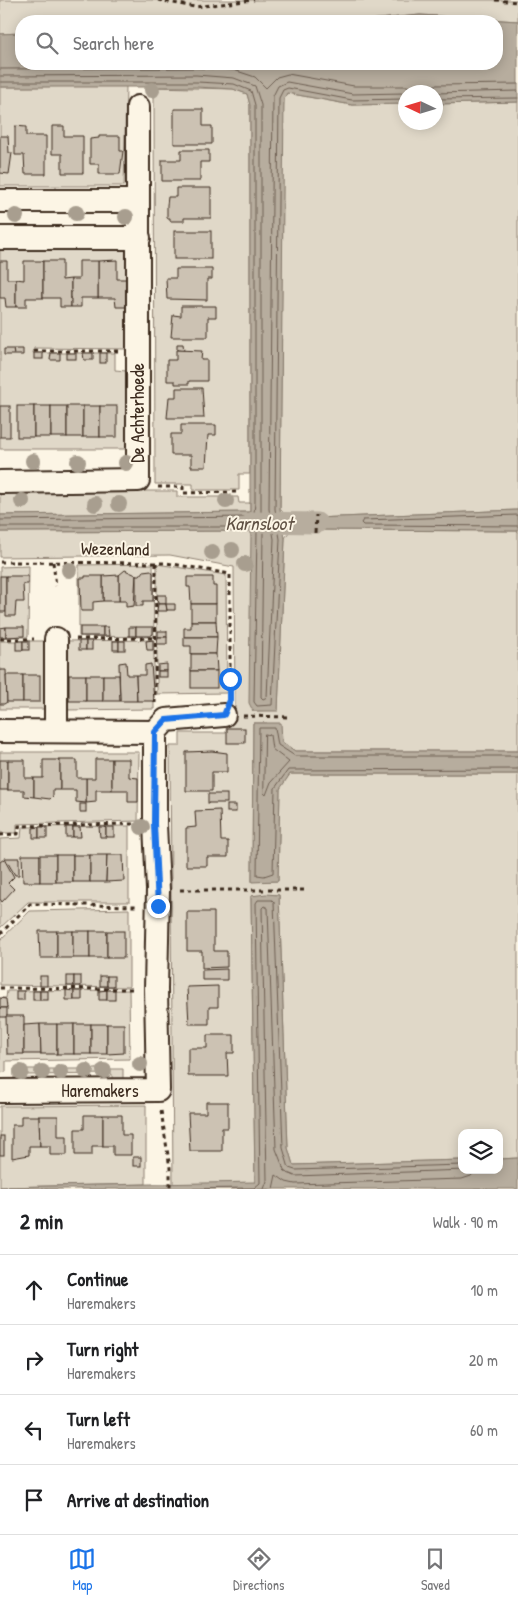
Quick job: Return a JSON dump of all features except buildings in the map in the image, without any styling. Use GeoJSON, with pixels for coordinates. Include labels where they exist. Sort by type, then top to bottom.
{"type":"FeatureCollection","features":[{"type":"Feature","properties":{"kind":"street","name":"De Achterhoede"},"geometry":{"type":"LineString","coordinates":[[0,482],[138,480],[138,107]]}},
{"type":"Feature","properties":{"kind":"street"},"geometry":{"type":"LineString","coordinates":[[0,202],[137,201]]}},
{"type":"Feature","properties":{"kind":"street"},"geometry":{"type":"LineString","coordinates":[[0,238],[139,238]]}},
{"type":"Feature","properties":{"kind":"street"},"geometry":{"type":"LineString","coordinates":[[56,639],[56,731]]}},
{"type":"Feature","properties":{"kind":"street"},"geometry":{"type":"LineString","coordinates":[[0,731],[155,732],[166,720],[224,715]]}},
{"type":"Feature","properties":{"kind":"street","name":"Haremakers"},"geometry":{"type":"LineString","coordinates":[[0,1091],[158,1090],[156,989],[158,898],[154,824],[155,732]]}},
{"type":"Feature","properties":{"kind":"path"},"geometry":{"type":"LineString","coordinates":[[158,0],[195,7],[254,0]]}},
{"type":"Feature","properties":{"kind":"path"},"geometry":{"type":"LineString","coordinates":[[495,0],[518,2]]}},
{"type":"Feature","properties":{"kind":"path"},"geometry":{"type":"LineString","coordinates":[[34,351],[139,351]]}},
{"type":"Feature","properties":{"kind":"path"},"geometry":{"type":"LineString","coordinates":[[138,480],[145,487],[183,487],[183,492],[240,492]]}},
{"type":"Feature","properties":{"kind":"path"},"geometry":{"type":"LineString","coordinates":[[315,533],[316,515]]}},
{"type":"Feature","properties":{"kind":"path","name":"Wezenland"},"geometry":{"type":"LineString","coordinates":[[0,562],[156,563],[230,574],[230,700],[224,715]]}},
{"type":"Feature","properties":{"kind":"path"},"geometry":{"type":"LineString","coordinates":[[53,562],[56,586]]}},
{"type":"Feature","properties":{"kind":"path"},"geometry":{"type":"LineString","coordinates":[[155,732],[156,563]]}},
{"type":"Feature","properties":{"kind":"path"},"geometry":{"type":"LineString","coordinates":[[0,639],[155,638]]}},
{"type":"Feature","properties":{"kind":"path"},"geometry":{"type":"LineString","coordinates":[[224,715],[291,717]]}},
{"type":"Feature","properties":{"kind":"path"},"geometry":{"type":"LineString","coordinates":[[0,835],[18,834],[19,826],[154,824]]}},
{"type":"Feature","properties":{"kind":"path"},"geometry":{"type":"LineString","coordinates":[[0,934],[30,904],[306,890]]}},
{"type":"Feature","properties":{"kind":"path"},"geometry":{"type":"LineString","coordinates":[[0,988],[156,989]]}},
{"type":"Feature","properties":{"kind":"path"},"geometry":{"type":"LineString","coordinates":[[158,1090],[170,1168],[170,1189]]}},
{"type":"Feature","properties":{"kind":"shaded area"},"geometry":{"type":"Polygon","coordinates":[[[0,0],[518,0],[518,21],[503,20],[503,15],[15,15],[15,33],[0,34],[0,0]]]}},
{"type":"Feature","properties":{"kind":"shaded area"},"geometry":{"type":"Polygon","coordinates":[[[126,86],[124,186],[0,186],[0,87],[126,86]]]}},
{"type":"Feature","properties":{"kind":"shaded area"},"geometry":{"type":"Polygon","coordinates":[[[154,87],[233,89],[247,94],[250,105],[250,474],[239,474],[239,490],[193,490],[193,484],[155,484],[154,87]]]}},
{"type":"Feature","properties":{"kind":"shaded area"},"geometry":{"type":"Polygon","coordinates":[[[287,93],[352,105],[398,104],[398,130],[443,130],[443,104],[518,102],[518,510],[289,519],[280,509],[284,99],[287,93]]]}},
{"type":"Feature","properties":{"kind":"shaded area"},"geometry":{"type":"Polygon","coordinates":[[[126,247],[126,349],[34,348],[33,353],[115,353],[115,370],[126,371],[126,449],[0,449],[0,248],[126,247]]]}},
{"type":"Feature","properties":{"kind":"shaded area"},"geometry":{"type":"Polygon","coordinates":[[[0,491],[177,491],[177,497],[238,497],[239,503],[250,503],[250,512],[0,515],[0,491]]]}},
{"type":"Feature","properties":{"kind":"shaded area"},"geometry":{"type":"Polygon","coordinates":[[[323,530],[518,531],[518,751],[295,751],[282,742],[267,723],[253,723],[252,881],[278,881],[280,788],[290,774],[518,774],[518,1158],[503,1159],[503,1129],[458,1129],[458,1160],[293,1165],[288,1148],[279,895],[251,896],[255,1183],[173,1184],[170,746],[180,746],[180,733],[226,733],[227,708],[235,708],[234,567],[170,555],[0,557],[0,532],[252,531],[253,711],[278,710],[285,538],[289,532],[323,530]]]}},
{"type":"Feature","properties":{"kind":"shaded area"},"geometry":{"type":"Polygon","coordinates":[[[153,564],[154,637],[79,636],[79,565],[153,564]]]}},
{"type":"Feature","properties":{"kind":"shaded area"},"geometry":{"type":"Polygon","coordinates":[[[157,564],[226,575],[227,693],[157,694],[157,564]]]}},
{"type":"Feature","properties":{"kind":"shaded area"},"geometry":{"type":"Polygon","coordinates":[[[29,566],[28,637],[0,637],[0,567],[29,566]]]}},
{"type":"Feature","properties":{"kind":"shaded area"},"geometry":{"type":"Polygon","coordinates":[[[154,640],[154,709],[63,710],[63,641],[154,640]]]}},
{"type":"Feature","properties":{"kind":"shaded area"},"geometry":{"type":"Polygon","coordinates":[[[0,641],[44,641],[44,709],[0,709],[0,641]]]}},
{"type":"Feature","properties":{"kind":"shaded area"},"geometry":{"type":"Polygon","coordinates":[[[0,752],[139,752],[138,821],[17,824],[17,833],[0,833],[0,752]]]}},
{"type":"Feature","properties":{"kind":"shaded area"},"geometry":{"type":"Polygon","coordinates":[[[129,826],[129,902],[28,902],[0,928],[0,839],[21,838],[22,827],[129,826]]]}},
{"type":"Feature","properties":{"kind":"shaded area"},"geometry":{"type":"Polygon","coordinates":[[[129,909],[129,987],[0,985],[0,940],[30,911],[129,909]]]}},
{"type":"Feature","properties":{"kind":"shaded area"},"geometry":{"type":"Polygon","coordinates":[[[129,990],[130,1059],[6,1061],[6,1072],[0,1073],[0,998],[6,998],[7,991],[129,990]]]}},
{"type":"Feature","properties":{"kind":"shaded area"},"geometry":{"type":"Polygon","coordinates":[[[14,1069],[123,1069],[123,1080],[112,1080],[112,1074],[24,1075],[24,1080],[14,1080],[14,1069]]]}},
{"type":"Feature","properties":{"kind":"shaded area"},"geometry":{"type":"Polygon","coordinates":[[[146,1105],[146,1184],[0,1187],[0,1106],[146,1105]]]}},
{"type":"Feature","properties":{"kind":"water"},"geometry":{"type":"Polygon","coordinates":[[[503,20],[518,21],[518,102],[443,104],[443,85],[398,85],[398,104],[352,105],[287,93],[284,99],[280,509],[285,538],[278,711],[253,711],[249,703],[251,531],[0,532],[0,515],[250,512],[250,105],[247,94],[233,89],[196,87],[0,87],[0,34],[15,33],[15,70],[503,70],[503,20]]]}},
{"type":"Feature","properties":{"kind":"water"},"geometry":{"type":"Polygon","coordinates":[[[518,510],[518,531],[323,530],[289,532],[289,519],[518,510]]]}},
{"type":"Feature","properties":{"kind":"water"},"geometry":{"type":"Polygon","coordinates":[[[253,723],[281,723],[282,742],[295,751],[518,751],[518,774],[290,774],[280,789],[278,881],[252,882],[253,723]]]}},
{"type":"Feature","properties":{"kind":"water"},"geometry":{"type":"Polygon","coordinates":[[[279,895],[288,1148],[293,1165],[458,1160],[458,1174],[503,1174],[503,1159],[518,1158],[518,1189],[0,1189],[0,1187],[255,1182],[251,896],[279,895]]]}},
{"type":"Feature","properties":{"kind":"waterway","name":"Karnsloot"},"geometry":{"type":"LineString","coordinates":[[253,522],[317,523]]}},
{"type":"Feature","properties":{"kind":"route"},"geometry":{"type":"LineString","coordinates":[[158,906],[154,824],[155,732],[166,720],[224,715],[230,700],[230,679]]}}]}
